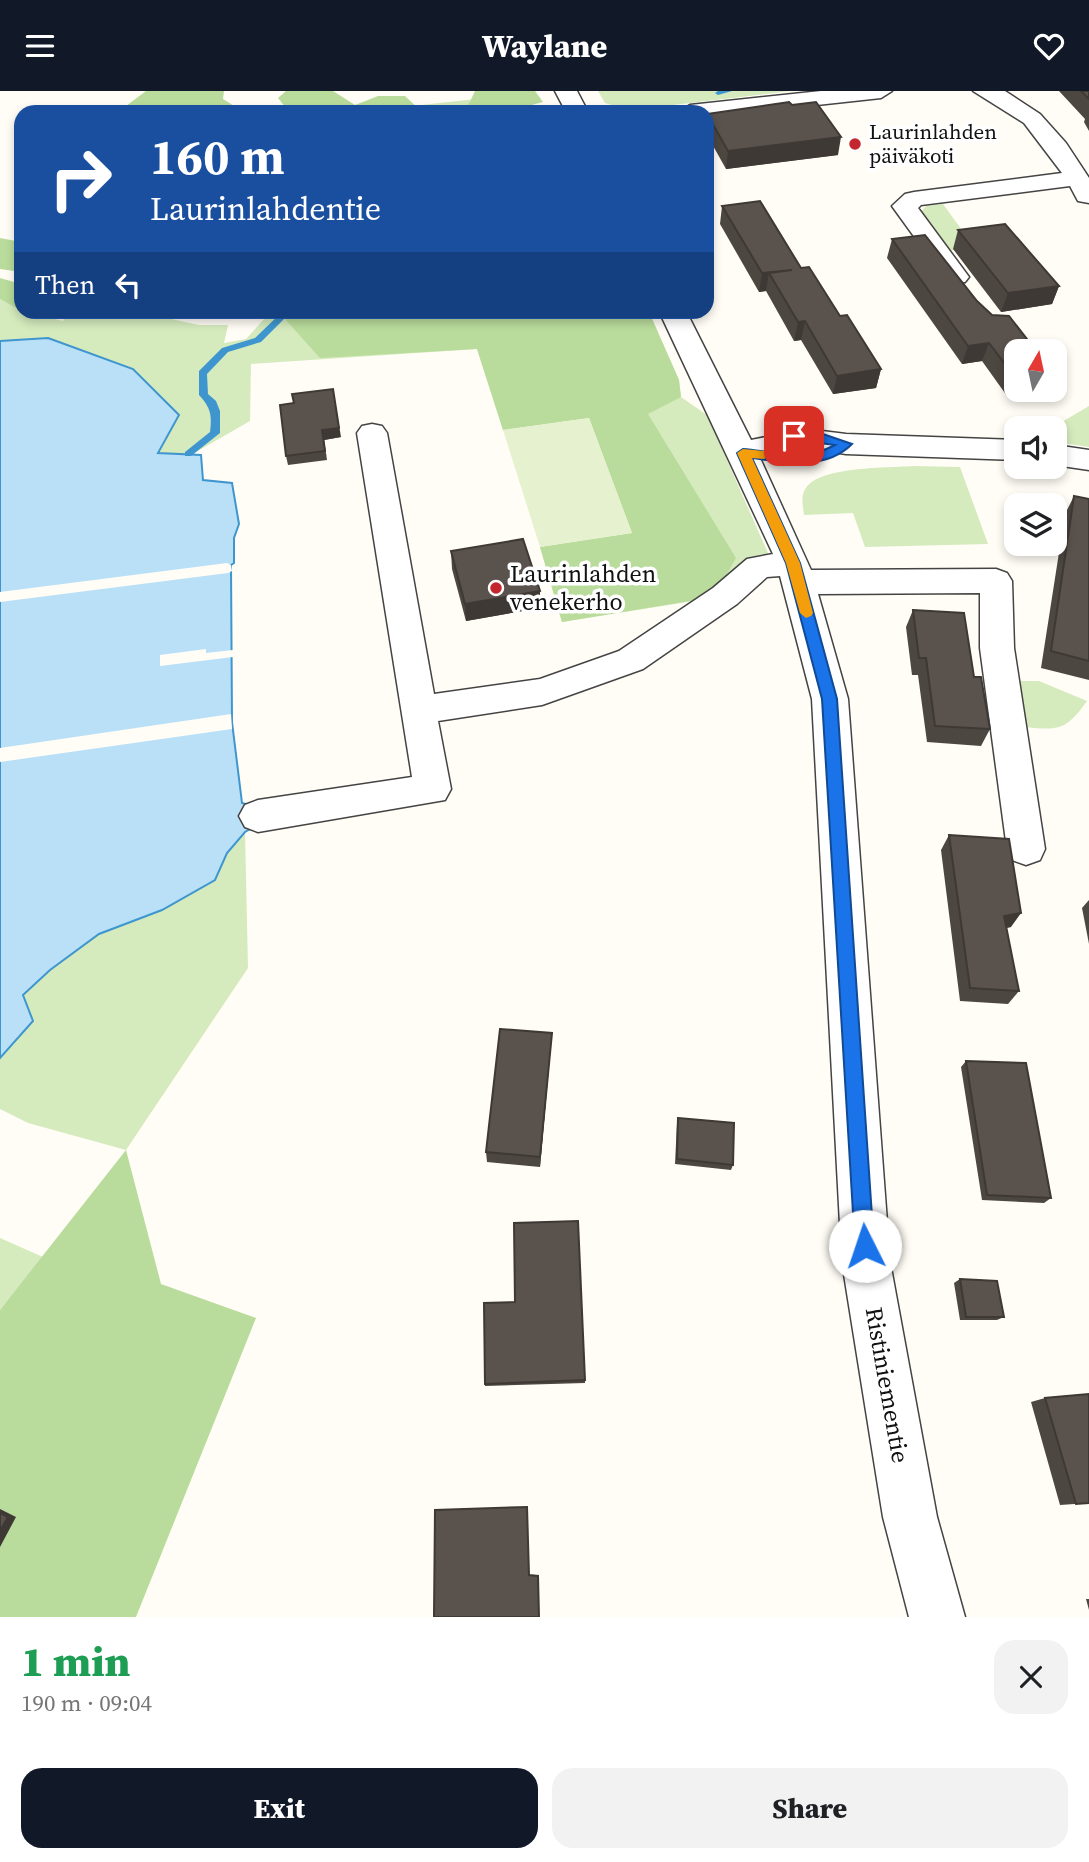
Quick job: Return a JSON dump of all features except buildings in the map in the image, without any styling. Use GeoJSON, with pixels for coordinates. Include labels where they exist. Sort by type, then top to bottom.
{"type":"FeatureCollection","features":[{"type":"Feature","properties":{"kind":"street"},"geometry":{"type":"LineString","coordinates":[[714,109],[727,123],[846,109],[848,95],[881,91]]}},
{"type":"Feature","properties":{"kind":"street"},"geometry":{"type":"LineString","coordinates":[[984,91],[1018,106],[1081,174]]}},
{"type":"Feature","properties":{"kind":"street"},"geometry":{"type":"LineString","coordinates":[[970,296],[904,206],[914,199],[1081,174]]}},
{"type":"Feature","properties":{"kind":"street","name":"Ristiniementie"},"geometry":{"type":"LineString","coordinates":[[676,319],[743,453],[795,573],[830,699],[866,1262],[910,1517],[937,1617]]}},
{"type":"Feature","properties":{"kind":"street"},"geometry":{"type":"LineString","coordinates":[[258,816],[432,789],[372,433]]}},
{"type":"Feature","properties":{"kind":"street"},"geometry":{"type":"LineString","coordinates":[[743,453],[804,460],[824,456],[846,444],[1004,450]]}},
{"type":"Feature","properties":{"kind":"street"},"geometry":{"type":"LineString","coordinates":[[1067,457],[1089,460]]}},
{"type":"Feature","properties":{"kind":"street"},"geometry":{"type":"LineString","coordinates":[[419,710],[542,692],[631,660],[725,596],[758,567],[795,573],[996,581],[997,648],[1026,849]]}},
{"type":"Feature","properties":{"kind":"green space"},"geometry":{"type":"Polygon","coordinates":[[[146,91],[224,91],[223,99],[233,105],[127,105],[146,91]]]}},
{"type":"Feature","properties":{"kind":"green space"},"geometry":{"type":"Polygon","coordinates":[[[286,91],[333,91],[355,105],[284,105],[278,98],[286,91]]]}},
{"type":"Feature","properties":{"kind":"green space"},"geometry":{"type":"Polygon","coordinates":[[[475,91],[535,91],[543,102],[532,105],[468,105],[475,91]]]}},
{"type":"Feature","properties":{"kind":"green space"},"geometry":{"type":"Polygon","coordinates":[[[598,91],[791,91],[672,105],[605,103],[598,91]]]}},
{"type":"Feature","properties":{"kind":"green space"},"geometry":{"type":"Polygon","coordinates":[[[521,94],[528,105],[421,105],[521,94]]]}},
{"type":"Feature","properties":{"kind":"green space"},"geometry":{"type":"Polygon","coordinates":[[[378,96],[405,96],[415,105],[355,105],[378,96]]]}},
{"type":"Feature","properties":{"kind":"green space"},"geometry":{"type":"Polygon","coordinates":[[[943,204],[975,248],[944,251],[920,213],[926,206],[943,204]]]}},
{"type":"Feature","properties":{"kind":"green space"},"geometry":{"type":"Polygon","coordinates":[[[0,238],[14,241],[14,271],[0,269],[0,238]]]}},
{"type":"Feature","properties":{"kind":"green space"},"geometry":{"type":"Polygon","coordinates":[[[0,278],[14,282],[14,307],[0,299],[0,278]]]}},
{"type":"Feature","properties":{"kind":"green space"},"geometry":{"type":"Polygon","coordinates":[[[0,299],[14,307],[14,319],[171,319],[199,325],[228,325],[224,343],[246,339],[264,319],[652,319],[679,380],[681,397],[707,415],[768,553],[725,596],[562,622],[540,547],[632,533],[589,418],[503,430],[477,349],[251,364],[250,421],[184,459],[0,511],[0,299]]]}},
{"type":"Feature","properties":{"kind":"green space"},"geometry":{"type":"Polygon","coordinates":[[[285,319],[652,319],[679,380],[681,397],[648,414],[736,558],[714,597],[562,622],[540,547],[632,533],[589,418],[503,430],[477,349],[320,358],[285,319]]]}},
{"type":"Feature","properties":{"kind":"green space"},"geometry":{"type":"Polygon","coordinates":[[[1089,406],[1089,447],[1067,444],[1067,419],[1089,406]]]}},
{"type":"Feature","properties":{"kind":"green space"},"geometry":{"type":"Polygon","coordinates":[[[589,418],[632,533],[540,547],[503,430],[589,418]]]}},
{"type":"Feature","properties":{"kind":"green space"},"geometry":{"type":"Polygon","coordinates":[[[960,467],[988,544],[865,547],[853,513],[804,515],[804,491],[814,481],[825,476],[856,469],[960,467]]]}},
{"type":"Feature","properties":{"kind":"green space"},"geometry":{"type":"Polygon","coordinates":[[[1019,681],[1039,681],[1087,701],[1068,723],[1062,726],[1047,729],[1026,727],[1019,681]]]}},
{"type":"Feature","properties":{"kind":"green space"},"geometry":{"type":"Polygon","coordinates":[[[245,832],[248,968],[126,1150],[28,1123],[0,1109],[0,867],[245,832]]]}},
{"type":"Feature","properties":{"kind":"green space"},"geometry":{"type":"Polygon","coordinates":[[[126,1150],[161,1284],[256,1318],[136,1617],[0,1617],[0,1310],[126,1150]]]}},
{"type":"Feature","properties":{"kind":"green space"},"geometry":{"type":"Polygon","coordinates":[[[0,1238],[43,1257],[0,1310],[0,1238]]]}},
{"type":"Feature","properties":{"kind":"water"},"geometry":{"type":"Polygon","coordinates":[[[48,338],[133,369],[179,415],[158,453],[201,455],[203,480],[232,483],[239,524],[234,538],[234,563],[231,565],[232,722],[242,803],[257,807],[259,824],[245,832],[227,853],[215,880],[162,910],[99,934],[50,970],[23,995],[33,1021],[0,1058],[0,341],[48,338]]]}},
{"type":"Feature","properties":{"kind":"pier"},"geometry":{"type":"Polygon","coordinates":[[[227,563],[231,565],[232,571],[228,573],[0,602],[0,592],[227,563]]]}},
{"type":"Feature","properties":{"kind":"pier"},"geometry":{"type":"Polygon","coordinates":[[[206,649],[206,653],[233,650],[233,657],[160,666],[160,655],[206,649]]]}},
{"type":"Feature","properties":{"kind":"pier"},"geometry":{"type":"Polygon","coordinates":[[[231,714],[232,729],[0,762],[0,748],[231,714]]]}},
{"type":"Feature","properties":{"kind":"waterway"},"geometry":{"type":"LineString","coordinates":[[718,93],[729,91]]}},
{"type":"Feature","properties":{"kind":"waterway"},"geometry":{"type":"LineString","coordinates":[[188,454],[215,433],[216,411],[204,395],[202,373],[225,350],[258,340],[280,319]]}},
{"type":"Feature","properties":{"kind":"slow traffic"},"geometry":{"type":"LineString","coordinates":[[764,455],[743,453],[793,563],[806,613]]}},
{"type":"Feature","properties":{"kind":"place","name":"Laurinlahden päiväkoti"},"geometry":{"type":"Point","coordinates":[855,144]}},
{"type":"Feature","properties":{"kind":"place","name":"Laurinlahden venekerho"},"geometry":{"type":"Point","coordinates":[496,588]}},
{"type":"Feature","properties":{"kind":"route"},"geometry":{"type":"LineString","coordinates":[[794,436],[820,437],[846,444],[824,456],[804,460],[743,453],[793,563],[830,699],[865,1246]]}}]}
